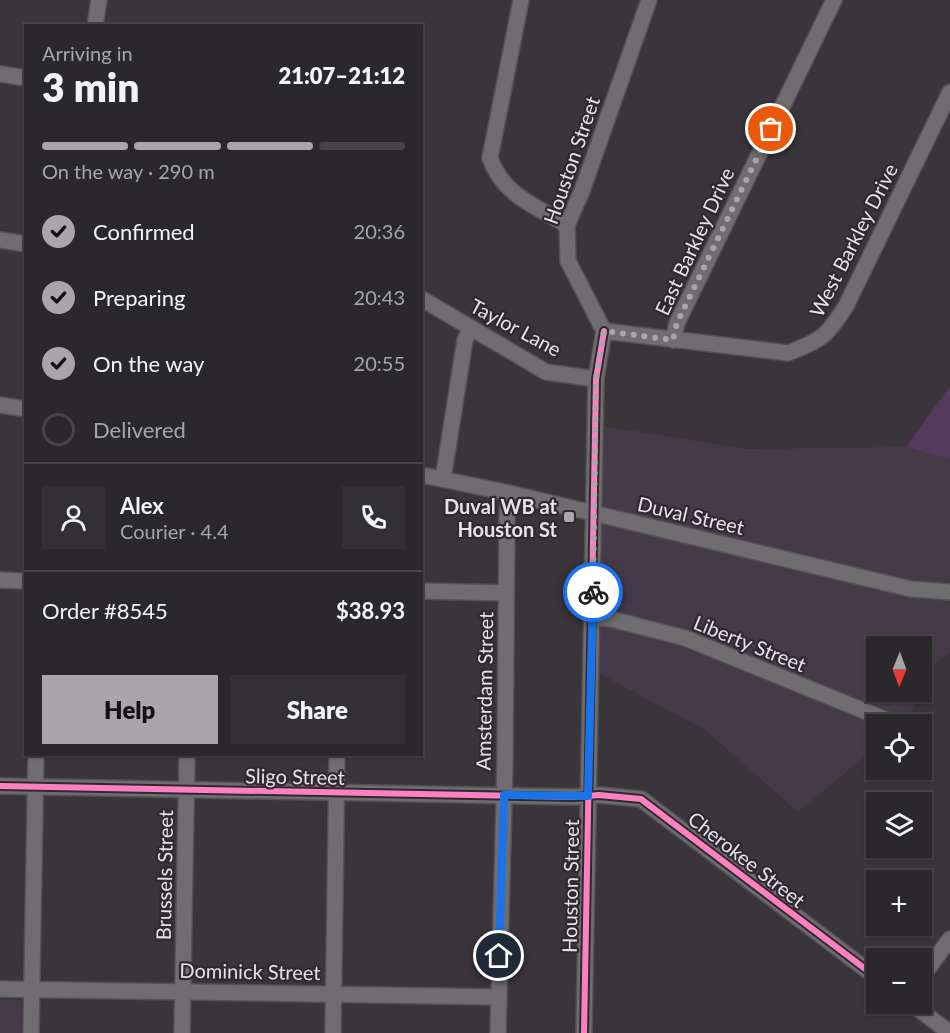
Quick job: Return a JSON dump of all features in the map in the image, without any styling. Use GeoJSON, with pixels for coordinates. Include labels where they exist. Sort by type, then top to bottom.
{"type":"FeatureCollection","features":[{"type":"Feature","properties":{"kind":"street"},"geometry":{"type":"LineString","coordinates":[[95,24],[99,0]]}},
{"type":"Feature","properties":{"kind":"street"},"geometry":{"type":"LineString","coordinates":[[521,0],[490,158],[496,176],[509,190],[567,225]]}},
{"type":"Feature","properties":{"kind":"street","name":"Houston Street"},"geometry":{"type":"LineString","coordinates":[[584,1033],[596,379],[604,331],[568,261],[567,225],[582,190],[649,0]]}},
{"type":"Feature","properties":{"kind":"street","name":"East Barkley Drive"},"geometry":{"type":"LineString","coordinates":[[673,340],[677,323],[834,0]]}},
{"type":"Feature","properties":{"kind":"street"},"geometry":{"type":"LineString","coordinates":[[0,74],[24,78]]}},
{"type":"Feature","properties":{"kind":"street","name":"West Barkley Drive"},"geometry":{"type":"LineString","coordinates":[[604,331],[788,353],[812,344],[829,333],[846,306],[950,92]]}},
{"type":"Feature","properties":{"kind":"street"},"geometry":{"type":"LineString","coordinates":[[0,240],[24,244]]}},
{"type":"Feature","properties":{"kind":"street","name":"Taylor Lane"},"geometry":{"type":"LineString","coordinates":[[423,300],[546,372],[596,379]]}},
{"type":"Feature","properties":{"kind":"street"},"geometry":{"type":"LineString","coordinates":[[443,479],[465,340],[471,328]]}},
{"type":"Feature","properties":{"kind":"street"},"geometry":{"type":"LineString","coordinates":[[0,405],[24,409]]}},
{"type":"Feature","properties":{"kind":"street","name":"Duval Street"},"geometry":{"type":"LineString","coordinates":[[423,475],[509,493],[911,589],[950,592]]}},
{"type":"Feature","properties":{"kind":"street","name":"Amsterdam Street"},"geometry":{"type":"LineString","coordinates":[[498,1033],[509,493]]}},
{"type":"Feature","properties":{"kind":"street"},"geometry":{"type":"LineString","coordinates":[[0,580],[24,581]]}},
{"type":"Feature","properties":{"kind":"street"},"geometry":{"type":"LineString","coordinates":[[423,591],[506,593]]}},
{"type":"Feature","properties":{"kind":"street","name":"Liberty Street"},"geometry":{"type":"LineString","coordinates":[[592,617],[611,619],[685,638],[870,714]]}},
{"type":"Feature","properties":{"kind":"street"},"geometry":{"type":"LineString","coordinates":[[31,1033],[36,756]]}},
{"type":"Feature","properties":{"kind":"street","name":"Brussels Street"},"geometry":{"type":"LineString","coordinates":[[182,1033],[187,756]]}},
{"type":"Feature","properties":{"kind":"street"},"geometry":{"type":"LineString","coordinates":[[333,1033],[337,756]]}},
{"type":"Feature","properties":{"kind":"street","name":"Sligo Street"},"geometry":{"type":"LineString","coordinates":[[0,786],[588,796]]}},
{"type":"Feature","properties":{"kind":"street","name":"Cherokee Street"},"geometry":{"type":"LineString","coordinates":[[588,796],[641,799],[866,969]]}},
{"type":"Feature","properties":{"kind":"street"},"geometry":{"type":"LineString","coordinates":[[932,963],[950,939]]}},
{"type":"Feature","properties":{"kind":"street","name":"Dominick Street"},"geometry":{"type":"LineString","coordinates":[[0,989],[183,990],[498,997]]}},
{"type":"Feature","properties":{"kind":"street"},"geometry":{"type":"LineString","coordinates":[[925,1014],[950,1033]]}},
{"type":"Feature","properties":{"kind":"shaded area"},"geometry":{"type":"Polygon","coordinates":[[[950,386],[950,459],[906,447],[950,386]]]}},
{"type":"Feature","properties":{"kind":"shaded area"},"geometry":{"type":"Polygon","coordinates":[[[604,426],[745,449],[906,447],[950,459],[950,652],[932,667],[932,636],[866,636],[866,702],[915,702],[911,714],[866,714],[866,755],[798,812],[705,730],[595,671],[600,607],[604,426]]]}},
{"type":"Feature","properties":{"kind":"shaded area"},"geometry":{"type":"Polygon","coordinates":[[[0,999],[22,1000],[21,1033],[0,1033],[0,999]]]}},
{"type":"Feature","properties":{"kind":"cycle path"},"geometry":{"type":"LineString","coordinates":[[584,1033],[596,379],[604,331]]}},
{"type":"Feature","properties":{"kind":"cycle path"},"geometry":{"type":"LineString","coordinates":[[0,786],[575,797],[599,795],[641,799],[866,969]]}},
{"type":"Feature","properties":{"kind":"way so far"},"geometry":{"type":"LineString","coordinates":[[593,592],[596,379],[604,331],[673,340],[677,323],[771,129]]}},
{"type":"Feature","properties":{"kind":"place","name":"Duval WB at Houston St"},"geometry":{"type":"Point","coordinates":[569,517]}},
{"type":"Feature","properties":{"kind":"route"},"geometry":{"type":"LineString","coordinates":[[499,956],[504,795],[588,796],[593,592]]}}]}
